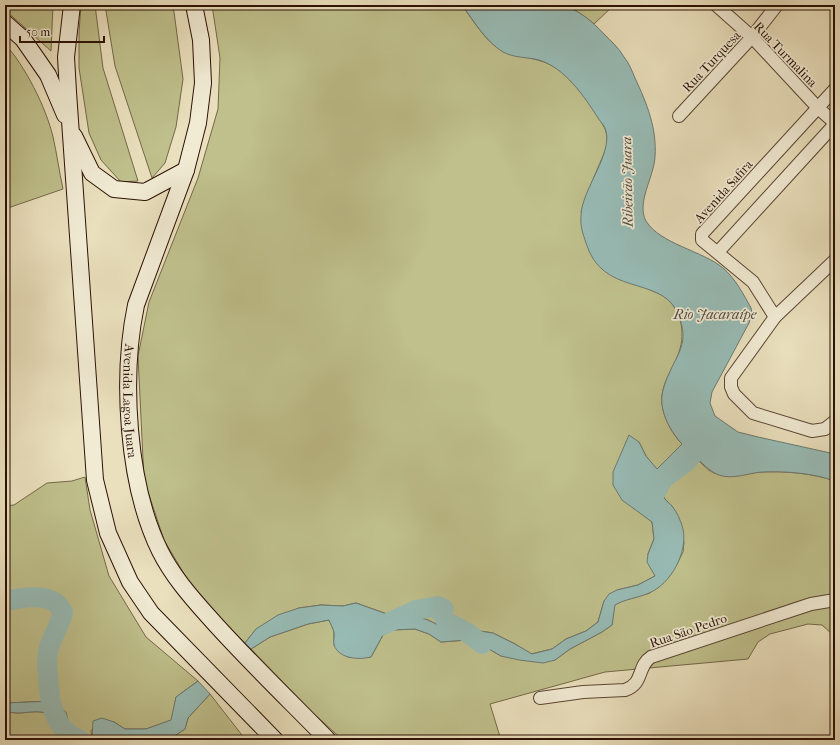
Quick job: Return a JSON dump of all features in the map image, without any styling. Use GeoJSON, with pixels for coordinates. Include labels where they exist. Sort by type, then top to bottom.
{"type":"FeatureCollection","features":[{"type":"Feature","properties":{"kind":"main road"},"geometry":{"type":"LineString","coordinates":[[72,5],[66,57],[94,473],[108,533],[130,582],[151,613],[276,740]]}},
{"type":"Feature","properties":{"kind":"main road","name":"Avenida Lagoa Juara"},"geometry":{"type":"LineString","coordinates":[[194,5],[201,40],[203,83],[198,123],[186,170],[136,305],[132,328],[129,372],[130,420],[135,473],[144,512],[160,551],[182,586],[230,641],[328,740]]}},
{"type":"Feature","properties":{"kind":"main road"},"geometry":{"type":"LineString","coordinates":[[5,23],[23,39],[48,76],[92,173],[114,189],[145,192],[186,170]]}},
{"type":"Feature","properties":{"kind":"street","name":"Rua Turmalina"},"geometry":{"type":"LineString","coordinates":[[716,5],[752,37],[818,108],[835,123]]}},
{"type":"Feature","properties":{"kind":"street","name":"Rua Turquesa"},"geometry":{"type":"LineString","coordinates":[[679,116],[752,37],[777,5]]}},
{"type":"Feature","properties":{"kind":"street","name":"Avenida Safira"},"geometry":{"type":"LineString","coordinates":[[718,252],[702,240],[702,234],[835,89]]}},
{"type":"Feature","properties":{"kind":"street"},"geometry":{"type":"LineString","coordinates":[[774,317],[753,282],[718,252],[835,123]]}},
{"type":"Feature","properties":{"kind":"street"},"geometry":{"type":"LineString","coordinates":[[834,422],[825,429],[812,431],[753,413],[734,394],[731,387],[731,378],[774,317],[835,260]]}},
{"type":"Feature","properties":{"kind":"street","name":"Rua São Pedro"},"geometry":{"type":"LineString","coordinates":[[540,698],[583,692],[625,690],[632,688],[636,684],[645,662],[651,657],[811,604],[835,600]]}},
{"type":"Feature","properties":{"kind":"green space"},"geometry":{"type":"Polygon","coordinates":[[[5,5],[53,5],[51,51],[5,10],[5,5]]]}},
{"type":"Feature","properties":{"kind":"green space"},"geometry":{"type":"Polygon","coordinates":[[[81,5],[95,5],[103,68],[138,181],[121,182],[101,160],[89,133],[79,68],[81,5]]]}},
{"type":"Feature","properties":{"kind":"green space"},"geometry":{"type":"Polygon","coordinates":[[[105,5],[172,5],[174,12],[183,79],[176,127],[165,163],[152,178],[115,66],[105,5]]]}},
{"type":"Feature","properties":{"kind":"green space"},"geometry":{"type":"Polygon","coordinates":[[[212,5],[462,5],[482,33],[494,45],[516,55],[539,60],[560,71],[582,94],[600,120],[606,131],[607,144],[581,212],[648,289],[662,295],[674,306],[678,313],[682,328],[681,344],[663,389],[662,402],[667,422],[682,444],[657,470],[646,456],[639,442],[638,511],[652,522],[654,539],[648,554],[655,576],[638,585],[617,590],[604,601],[598,622],[586,631],[566,639],[552,649],[531,654],[493,633],[442,627],[428,620],[408,614],[387,614],[356,603],[343,606],[321,605],[299,608],[256,629],[245,643],[196,594],[164,540],[144,480],[138,356],[149,302],[198,178],[218,109],[220,58],[212,5]]]}},
{"type":"Feature","properties":{"kind":"green space"},"geometry":{"type":"Polygon","coordinates":[[[559,5],[614,5],[594,24],[573,10],[559,5]]]}},
{"type":"Feature","properties":{"kind":"green space"},"geometry":{"type":"Polygon","coordinates":[[[5,44],[13,53],[27,75],[40,100],[50,125],[63,189],[5,209],[5,44]]]}},
{"type":"Feature","properties":{"kind":"green space"},"geometry":{"type":"Polygon","coordinates":[[[693,455],[708,469],[720,475],[732,476],[762,472],[790,472],[808,474],[835,481],[835,641],[832,634],[822,625],[808,624],[770,634],[758,642],[748,659],[605,672],[490,704],[501,740],[343,740],[314,714],[251,649],[270,637],[308,624],[329,620],[334,631],[334,645],[341,653],[348,657],[371,657],[383,635],[392,630],[415,629],[429,634],[441,642],[467,640],[484,646],[501,656],[555,660],[570,649],[612,625],[614,605],[622,601],[650,593],[677,564],[683,552],[684,542],[672,506],[664,498],[662,488],[672,474],[693,455]]]}},
{"type":"Feature","properties":{"kind":"green space"},"geometry":{"type":"Polygon","coordinates":[[[85,477],[90,510],[109,576],[146,637],[198,681],[176,697],[172,720],[146,729],[125,729],[114,722],[91,730],[92,740],[70,740],[52,701],[5,703],[5,506],[14,505],[47,483],[72,481],[85,477]]]}},
{"type":"Feature","properties":{"kind":"green space"},"geometry":{"type":"Polygon","coordinates":[[[210,694],[245,739],[168,740],[185,729],[188,718],[210,694]]]}},
{"type":"Feature","properties":{"kind":"green space"},"geometry":{"type":"Polygon","coordinates":[[[5,712],[41,712],[49,715],[54,723],[58,740],[5,740],[5,712]]]}},
{"type":"Feature","properties":{"kind":"water","name":"Rio Jacaraípe"},"geometry":{"type":"Polygon","coordinates":[[[462,5],[559,5],[566,7],[578,12],[589,20],[620,51],[629,64],[653,126],[655,157],[644,198],[643,214],[646,221],[661,236],[715,262],[723,268],[742,292],[751,308],[752,313],[749,323],[712,392],[710,403],[715,416],[738,432],[835,454],[835,481],[808,474],[780,472],[762,472],[735,477],[724,476],[712,471],[693,455],[675,470],[662,488],[666,501],[676,511],[680,520],[684,538],[680,557],[671,575],[657,589],[615,605],[612,625],[570,649],[555,660],[543,663],[519,660],[501,656],[484,646],[467,640],[441,642],[429,634],[415,629],[392,630],[383,635],[371,657],[355,658],[345,656],[337,650],[334,645],[334,632],[329,620],[308,624],[270,637],[251,649],[245,643],[256,629],[278,615],[299,608],[321,605],[343,606],[356,603],[387,614],[408,614],[428,620],[442,627],[493,633],[532,654],[552,649],[566,639],[586,631],[598,622],[604,601],[609,594],[617,590],[638,585],[655,576],[647,562],[648,554],[654,539],[652,522],[622,500],[613,485],[613,472],[629,435],[639,442],[646,456],[657,469],[682,444],[667,422],[662,402],[665,385],[683,340],[680,319],[676,310],[668,300],[657,293],[617,279],[604,271],[594,260],[586,243],[581,223],[582,206],[602,160],[607,138],[605,128],[587,101],[573,84],[557,69],[539,60],[512,55],[497,48],[481,31],[462,5]]]}},
{"type":"Feature","properties":{"kind":"water"},"geometry":{"type":"Polygon","coordinates":[[[198,681],[210,694],[188,718],[185,729],[168,740],[92,740],[93,721],[102,718],[114,722],[125,729],[146,729],[171,720],[176,697],[198,681]]]}},
{"type":"Feature","properties":{"kind":"water"},"geometry":{"type":"Polygon","coordinates":[[[52,701],[66,712],[70,727],[70,740],[58,740],[53,720],[45,713],[5,712],[5,703],[52,701]]]}},
{"type":"Feature","properties":{"kind":"waterway"},"geometry":{"type":"LineString","coordinates":[[656,492],[663,479],[686,462],[708,436]]}},
{"type":"Feature","properties":{"kind":"waterway"},"geometry":{"type":"LineString","coordinates":[[5,601],[32,597],[46,598],[57,604],[63,612],[48,650],[47,668],[51,704],[58,722],[71,735],[80,740]]}},
{"type":"Feature","properties":{"kind":"waterway"},"geometry":{"type":"LineString","coordinates":[[381,626],[416,610],[438,606],[444,609],[442,614],[446,621],[468,633],[482,644]]}},
{"type":"Feature","properties":{"kind":"water label","name":"Ribeirão Juara"},"geometry":{"type":"Point","coordinates":[627,182]}}]}
